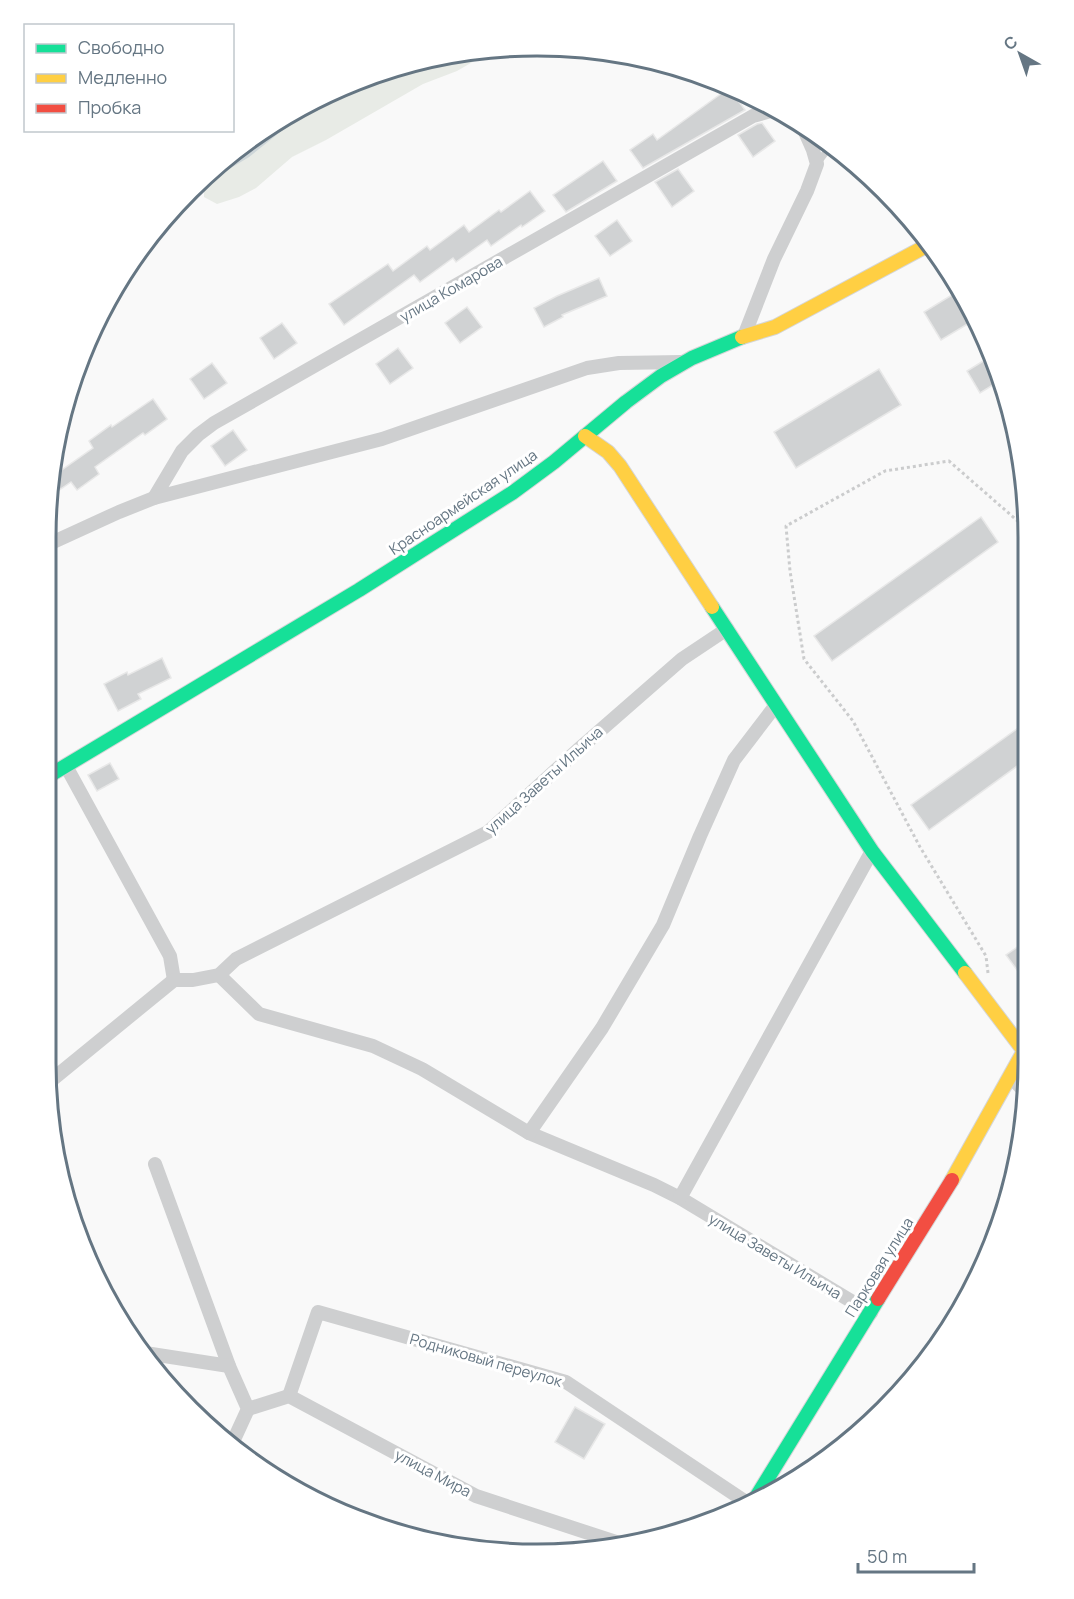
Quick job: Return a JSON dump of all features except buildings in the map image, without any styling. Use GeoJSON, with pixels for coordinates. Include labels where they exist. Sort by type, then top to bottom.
{"type":"FeatureCollection","features":[{"type":"Feature","properties":{"kind":"street","name":"улица Комарова"},"geometry":{"type":"LineString","coordinates":[[154,498],[182,451],[214,423],[753,116],[765,113]]}},
{"type":"Feature","properties":{"kind":"street"},"geometry":{"type":"LineString","coordinates":[[744,336],[774,259],[807,191],[817,164],[808,139]]}},
{"type":"Feature","properties":{"kind":"street","name":"Красноармейская улица"},"geometry":{"type":"LineString","coordinates":[[56,768],[349,596],[503,499],[661,376],[684,362],[744,336],[775,327],[922,248]]}},
{"type":"Feature","properties":{"kind":"street"},"geometry":{"type":"LineString","coordinates":[[56,541],[154,498],[382,439],[587,368],[619,363],[684,362]]}},
{"type":"Feature","properties":{"kind":"street"},"geometry":{"type":"LineString","coordinates":[[585,435],[608,452],[620,466],[872,851],[1018,1041]]}},
{"type":"Feature","properties":{"kind":"street","name":"улица Заветы Ильича"},"geometry":{"type":"LineString","coordinates":[[727,629],[682,659],[579,748],[488,832],[236,959],[219,975],[259,1014],[373,1046],[422,1069],[529,1133],[680,1198],[871,1313]]}},
{"type":"Feature","properties":{"kind":"street"},"geometry":{"type":"LineString","coordinates":[[529,1133],[602,1028],[663,925],[734,760],[776,705]]}},
{"type":"Feature","properties":{"kind":"street"},"geometry":{"type":"LineString","coordinates":[[56,772],[170,956],[174,980]]}},
{"type":"Feature","properties":{"kind":"street"},"geometry":{"type":"LineString","coordinates":[[680,1198],[872,851]]}},
{"type":"Feature","properties":{"kind":"street"},"geometry":{"type":"LineString","coordinates":[[56,1076],[174,980],[193,980],[219,975]]}},
{"type":"Feature","properties":{"kind":"street","name":"Парковая улица"},"geometry":{"type":"LineString","coordinates":[[762,1487],[965,1159],[1018,1064]]}},
{"type":"Feature","properties":{"kind":"street"},"geometry":{"type":"LineString","coordinates":[[1011,1077],[1017,1084]]}},
{"type":"Feature","properties":{"kind":"street"},"geometry":{"type":"LineString","coordinates":[[155,1164],[229,1366],[248,1409]]}},
{"type":"Feature","properties":{"kind":"street","name":"Родниковый переулок"},"geometry":{"type":"LineString","coordinates":[[289,1396],[318,1312],[566,1382],[740,1498]]}},
{"type":"Feature","properties":{"kind":"street"},"geometry":{"type":"LineString","coordinates":[[155,1354],[229,1366]]}},
{"type":"Feature","properties":{"kind":"street"},"geometry":{"type":"LineString","coordinates":[[235,1437],[248,1409],[289,1396]]}},
{"type":"Feature","properties":{"kind":"street","name":"улица Мира"},"geometry":{"type":"LineString","coordinates":[[289,1396],[476,1496],[605,1538]]}},
{"type":"Feature","properties":{"kind":"lane"},"geometry":{"type":"LineString","coordinates":[[817,164],[826,152]]}},
{"type":"Feature","properties":{"kind":"path"},"geometry":{"type":"LineString","coordinates":[[988,977],[986,956],[920,847],[853,721],[804,659],[790,571],[786,526],[885,471],[948,460],[1017,521]]}},
{"type":"Feature","properties":{"kind":"shaded area"},"geometry":{"type":"Polygon","coordinates":[[[476,60],[457,71],[423,84],[292,157],[256,188],[239,197],[217,204],[204,197],[204,190],[244,155],[296,120],[324,105],[382,81],[412,72],[476,60]]]}},
{"type":"Feature","properties":{"kind":"waterway"},"geometry":{"type":"LineString","coordinates":[[234,164],[276,133]]}},
{"type":"Feature","properties":{"kind":"traffic: fast"},"geometry":{"type":"LineString","coordinates":[[56,772],[359,590],[512,493],[661,376],[692,358],[742,337]]}},
{"type":"Feature","properties":{"kind":"traffic: fast"},"geometry":{"type":"LineString","coordinates":[[712,607],[872,851],[965,973]]}},
{"type":"Feature","properties":{"kind":"traffic: fast"},"geometry":{"type":"LineString","coordinates":[[762,1488],[878,1299]]}},
{"type":"Feature","properties":{"kind":"traffic: slow"},"geometry":{"type":"LineString","coordinates":[[742,337],[775,327],[922,248]]}},
{"type":"Feature","properties":{"kind":"traffic: slow"},"geometry":{"type":"LineString","coordinates":[[585,436],[608,452],[620,466],[712,607]]}},
{"type":"Feature","properties":{"kind":"traffic: slow"},"geometry":{"type":"LineString","coordinates":[[965,973],[1018,1043]]}},
{"type":"Feature","properties":{"kind":"traffic: slow"},"geometry":{"type":"LineString","coordinates":[[952,1180],[1018,1062]]}},
{"type":"Feature","properties":{"kind":"traffic: jam"},"geometry":{"type":"LineString","coordinates":[[878,1299],[952,1180]]}}]}
